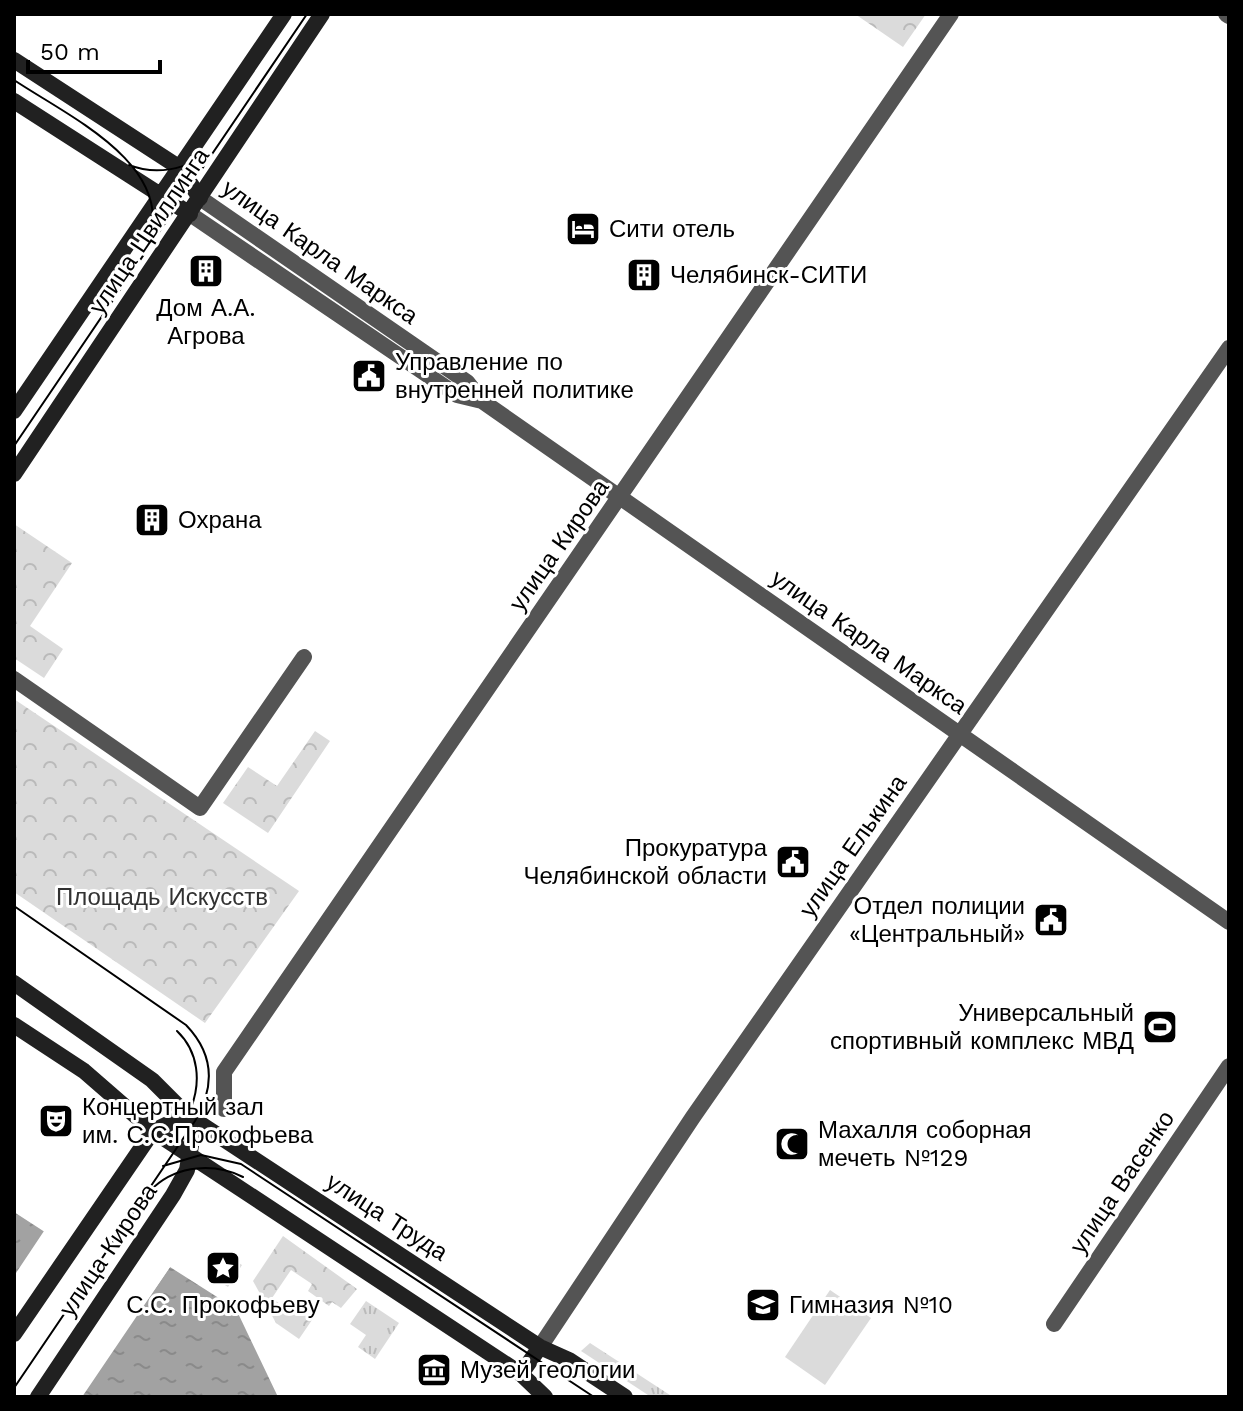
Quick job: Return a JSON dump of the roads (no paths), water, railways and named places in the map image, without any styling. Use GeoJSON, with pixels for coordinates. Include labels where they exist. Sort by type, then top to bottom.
{"type":"FeatureCollection","features":[{"type":"Feature","properties":{"kind":"main road","name":"улица Цвиллинга"},"geometry":{"type":"LineString","coordinates":[[14,411],[284,14]]}},
{"type":"Feature","properties":{"kind":"main road","name":"улица Цвиллинга"},"geometry":{"type":"LineString","coordinates":[[14,474],[322,14]]}},
{"type":"Feature","properties":{"kind":"main road","name":"улица Карла Маркса"},"geometry":{"type":"LineString","coordinates":[[14,60],[180,168],[200,198]]}},
{"type":"Feature","properties":{"kind":"main road","name":"улица Карла Маркса"},"geometry":{"type":"LineString","coordinates":[[14,101],[159,197],[190,214]]}},
{"type":"Feature","properties":{"kind":"main road","name":"улица Труда"},"geometry":{"type":"LineString","coordinates":[[14,983],[152,1080],[191,1118],[540,1347],[569,1360],[625,1397]]}},
{"type":"Feature","properties":{"kind":"main road"},"geometry":{"type":"LineString","coordinates":[[14,1025],[84,1071],[153,1131],[521,1374],[545,1397]]}},
{"type":"Feature","properties":{"kind":"main road"},"geometry":{"type":"LineString","coordinates":[[153,1131],[191,1118]]}},
{"type":"Feature","properties":{"kind":"main road","name":"улица Кирова"},"geometry":{"type":"LineString","coordinates":[[38,1397],[187,1170],[191,1118]]}},
{"type":"Feature","properties":{"kind":"main road","name":"улица Кирова"},"geometry":{"type":"LineString","coordinates":[[14,1334],[153,1131]]}},
{"type":"Feature","properties":{"kind":"main road","name":"улица Елькина"},"geometry":{"type":"LineString","coordinates":[[521,1374],[540,1347]]}},
{"type":"Feature","properties":{"kind":"street","name":"улица Кирова"},"geometry":{"type":"LineString","coordinates":[[224,1109],[224,1072],[951,14]]}},
{"type":"Feature","properties":{"kind":"street","name":"улица Карла Маркса"},"geometry":{"type":"LineString","coordinates":[[200,198],[467,382],[482,401],[620,499],[1229,922]]}},
{"type":"Feature","properties":{"kind":"street","name":"улица Карла Маркса"},"geometry":{"type":"LineString","coordinates":[[190,214],[457,395],[482,401]]}},
{"type":"Feature","properties":{"kind":"street","name":"улица Елькина"},"geometry":{"type":"LineString","coordinates":[[540,1347],[693,1117],[1229,348]]}},
{"type":"Feature","properties":{"kind":"street"},"geometry":{"type":"LineString","coordinates":[[14,679],[200,808],[304,657]]}},
{"type":"Feature","properties":{"kind":"street","name":"улица Васенко"},"geometry":{"type":"LineString","coordinates":[[1054,1324],[1229,1066]]}},
{"type":"Feature","properties":{"kind":"water"},"geometry":{"type":"Polygon","coordinates":[[[14,1212],[148,1299],[170,1267],[236,1309],[278,1397],[14,1397],[14,1212]]]}},
{"type":"Feature","properties":{"kind":"tram line"},"geometry":{"type":"LineString","coordinates":[[14,446],[307,14]]}},
{"type":"Feature","properties":{"kind":"tram line"},"geometry":{"type":"LineString","coordinates":[[14,80],[86,126],[131,165],[146,188],[153,213],[149,241]]}},
{"type":"Feature","properties":{"kind":"tram line"},"geometry":{"type":"LineString","coordinates":[[129,165],[150,170],[170,169],[190,164],[209,154]]}},
{"type":"Feature","properties":{"kind":"tram line"},"geometry":{"type":"LineString","coordinates":[[14,906],[186,1025],[202,1047],[208,1071],[206,1096],[195,1121],[14,1388]]}},
{"type":"Feature","properties":{"kind":"tram line"},"geometry":{"type":"LineString","coordinates":[[177,1031],[190,1048],[196,1068],[196,1088],[191,1108]]}},
{"type":"Feature","properties":{"kind":"tram line"},"geometry":{"type":"LineString","coordinates":[[163,1166],[201,1155],[241,1164],[594,1397]]}},
{"type":"Feature","properties":{"kind":"tram line"},"geometry":{"type":"LineString","coordinates":[[154,1187],[174,1174],[197,1168],[221,1170],[243,1177]]}},
{"type":"Feature","properties":{"kind":"place","name":"Сити отель"},"geometry":{"type":"Point","coordinates":[583,229]}},
{"type":"Feature","properties":{"kind":"place","name":"Дом А.А. Агрова"},"geometry":{"type":"Point","coordinates":[206,271]}},
{"type":"Feature","properties":{"kind":"place","name":"Челябинск-СИТИ"},"geometry":{"type":"Point","coordinates":[644,275]}},
{"type":"Feature","properties":{"kind":"place","name":"Управление по внутренней политике"},"geometry":{"type":"Point","coordinates":[369,376]}},
{"type":"Feature","properties":{"kind":"place","name":"Охрана"},"geometry":{"type":"Point","coordinates":[152,520]}},
{"type":"Feature","properties":{"kind":"place","name":"Прокуратура Челябинской области"},"geometry":{"type":"Point","coordinates":[793,862]}},
{"type":"Feature","properties":{"kind":"place","name":"Отдел полиции «Центральный»"},"geometry":{"type":"Point","coordinates":[1051,920]}},
{"type":"Feature","properties":{"kind":"place","name":"Универсальный спортивный комплекс МВД"},"geometry":{"type":"Point","coordinates":[1160,1027]}},
{"type":"Feature","properties":{"kind":"place","name":"Концертный зал им. С.С.Прокофьева"},"geometry":{"type":"Point","coordinates":[56,1121]}},
{"type":"Feature","properties":{"kind":"place","name":"Махалля соборная мечеть №129"},"geometry":{"type":"Point","coordinates":[792,1144]}},
{"type":"Feature","properties":{"kind":"place","name":"С.С. Прокофьеву"},"geometry":{"type":"Point","coordinates":[223,1268]}},
{"type":"Feature","properties":{"kind":"place","name":"Гимназия №10"},"geometry":{"type":"Point","coordinates":[763,1305]}},
{"type":"Feature","properties":{"kind":"place","name":"Музей геологии"},"geometry":{"type":"Point","coordinates":[434,1370]}},
{"type":"Feature","properties":{"kind":"park label","name":"Площадь Искусств"},"geometry":{"type":"Point","coordinates":[162,897]}}]}
